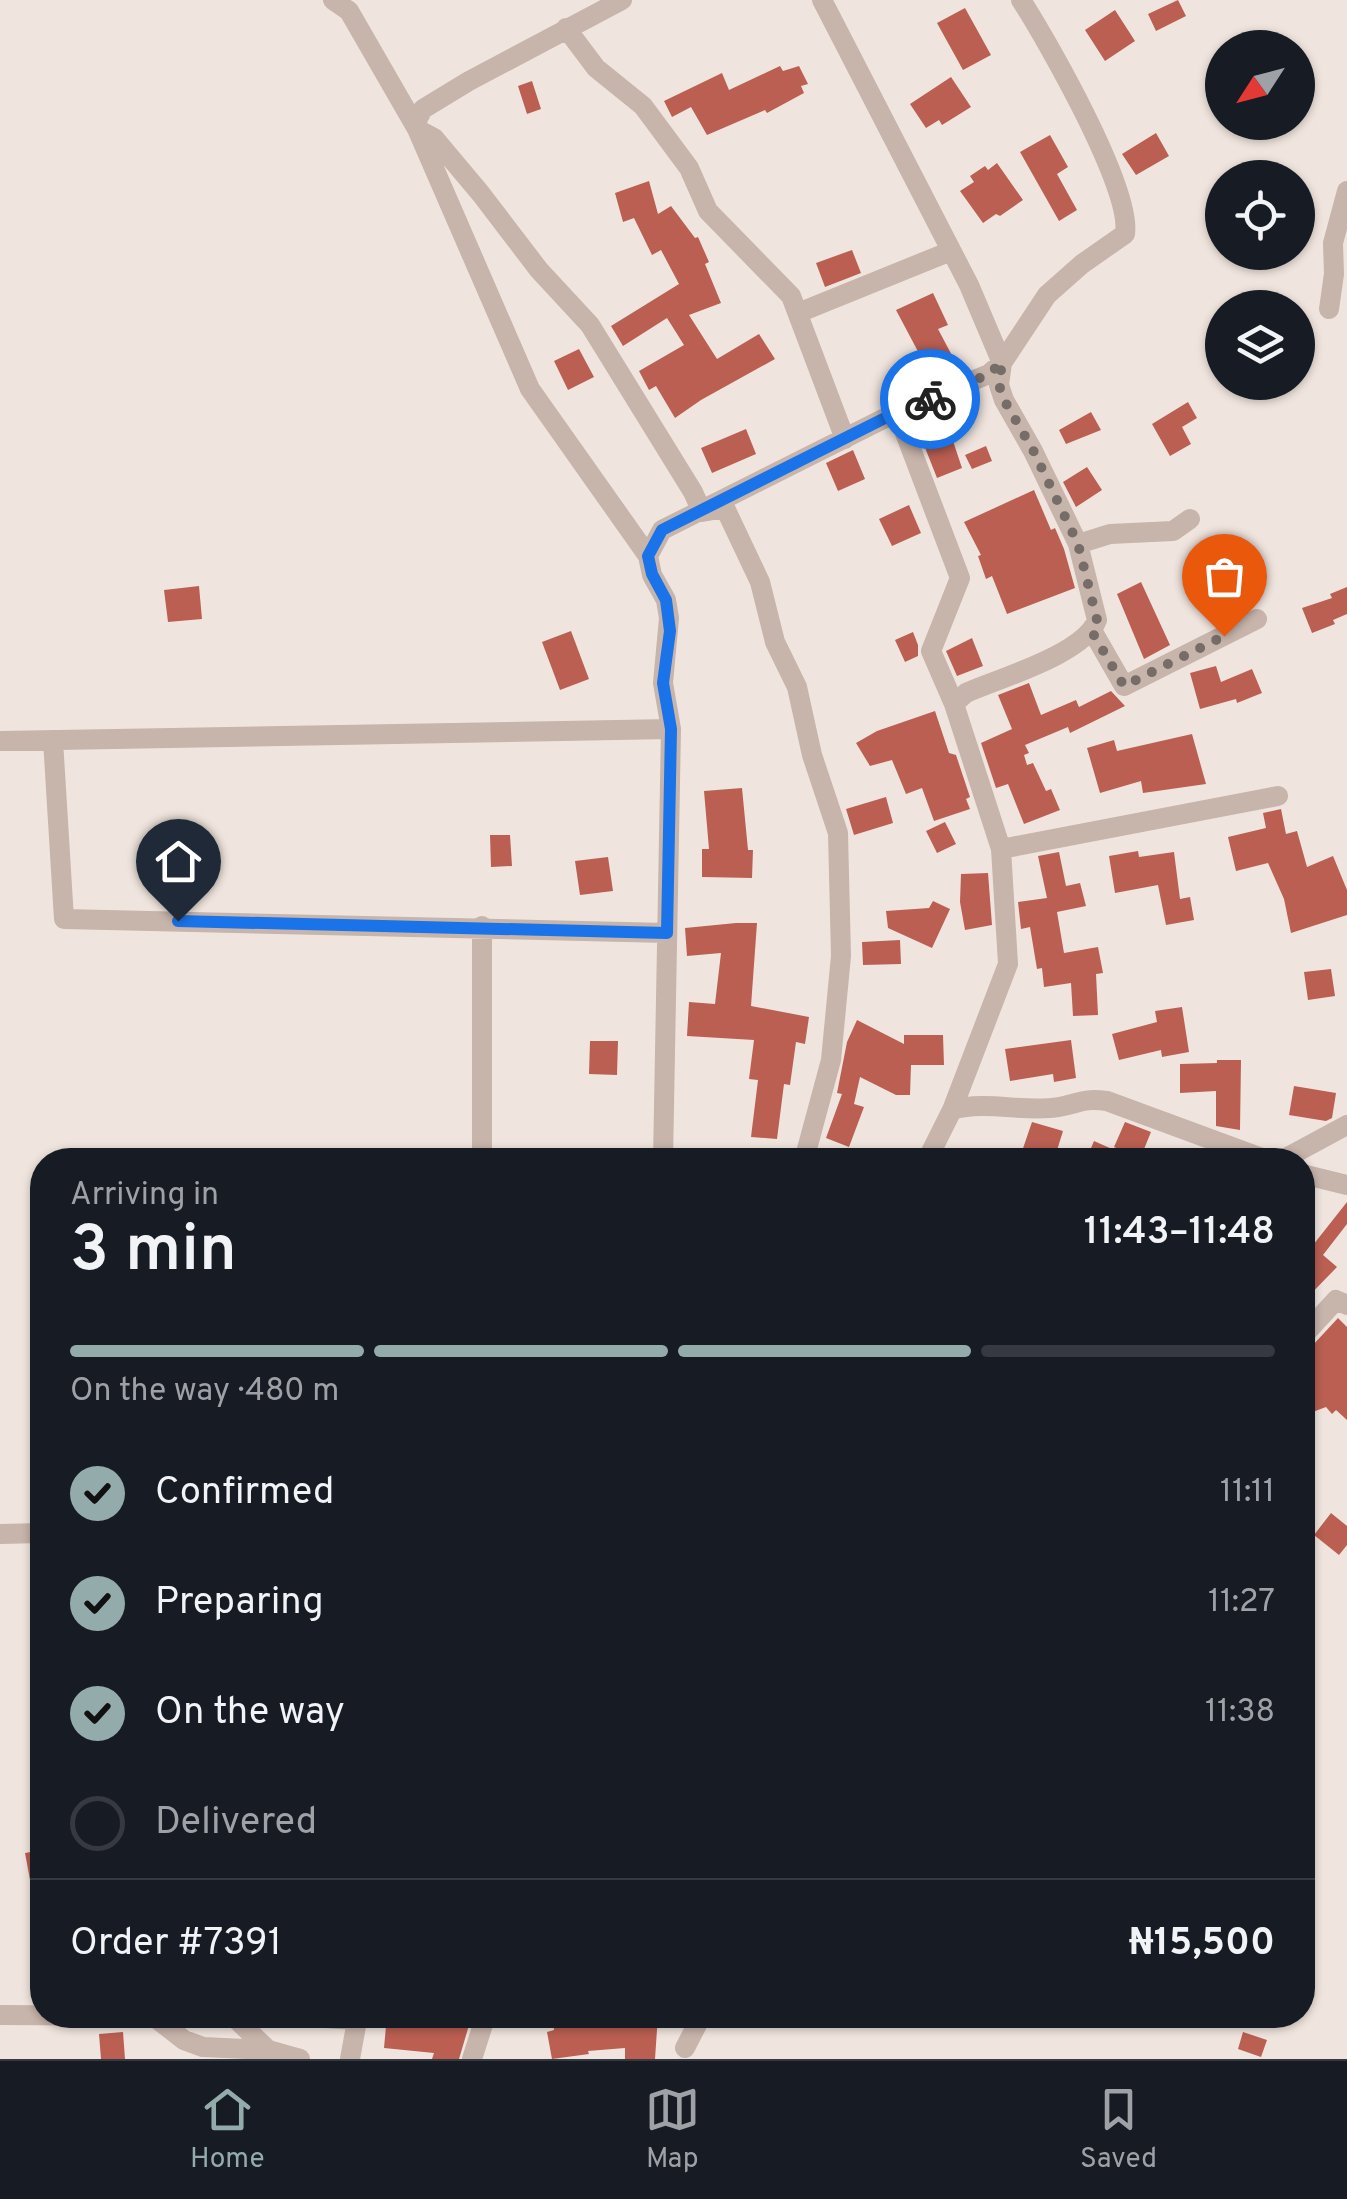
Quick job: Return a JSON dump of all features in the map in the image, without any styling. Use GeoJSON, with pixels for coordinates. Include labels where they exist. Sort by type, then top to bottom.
{"type":"FeatureCollection","features":[{"type":"Feature","properties":{"kind":"street"},"geometry":{"type":"LineString","coordinates":[[334,0],[350,11],[417,129],[530,390],[648,556],[652,574],[666,600],[669,618],[663,683],[671,729],[663,1148]]}},
{"type":"Feature","properties":{"kind":"street"},"geometry":{"type":"LineString","coordinates":[[417,129],[423,109],[622,0]]}},
{"type":"Feature","properties":{"kind":"street"},"geometry":{"type":"LineString","coordinates":[[822,0],[951,251],[1002,362],[999,385],[1004,400],[1078,544],[1097,620],[1092,632],[1075,646],[966,692],[954,704]]}},
{"type":"Feature","properties":{"kind":"street"},"geometry":{"type":"LineString","coordinates":[[648,556],[662,530],[897,412],[989,374],[1002,362],[1048,296],[1082,264],[1126,234],[1117,190],[1072,86],[1022,0]]}},
{"type":"Feature","properties":{"kind":"street"},"geometry":{"type":"LineString","coordinates":[[566,28],[596,68],[643,106],[690,168],[708,211],[792,296],[845,439]]}},
{"type":"Feature","properties":{"kind":"street"},"geometry":{"type":"LineString","coordinates":[[417,129],[434,138],[538,270],[590,325],[626,379],[702,512]]}},
{"type":"Feature","properties":{"kind":"street"},"geometry":{"type":"LineString","coordinates":[[1329,310],[1333,243],[1347,192]]}},
{"type":"Feature","properties":{"kind":"street"},"geometry":{"type":"LineString","coordinates":[[798,313],[951,251]]}},
{"type":"Feature","properties":{"kind":"street"},"geometry":{"type":"LineString","coordinates":[[897,412],[960,578],[931,651],[954,704],[1001,849],[1008,964],[952,1110],[933,1148]]}},
{"type":"Feature","properties":{"kind":"street"},"geometry":{"type":"LineString","coordinates":[[702,512],[724,508],[760,582],[776,642],[796,687],[812,755],[838,832],[841,956],[831,1060],[807,1148]]}},
{"type":"Feature","properties":{"kind":"street"},"geometry":{"type":"LineString","coordinates":[[1078,544],[1110,534],[1172,530],[1190,519]]}},
{"type":"Feature","properties":{"kind":"street"},"geometry":{"type":"LineString","coordinates":[[1092,632],[1124,686],[1257,620]]}},
{"type":"Feature","properties":{"kind":"street"},"geometry":{"type":"LineString","coordinates":[[0,741],[671,729]]}},
{"type":"Feature","properties":{"kind":"street"},"geometry":{"type":"LineString","coordinates":[[53,740],[64,919],[667,933]]}},
{"type":"Feature","properties":{"kind":"street"},"geometry":{"type":"LineString","coordinates":[[1001,849],[1278,796]]}},
{"type":"Feature","properties":{"kind":"street"},"geometry":{"type":"LineString","coordinates":[[482,926],[482,1148]]}},
{"type":"Feature","properties":{"kind":"street"},"geometry":{"type":"LineString","coordinates":[[952,1110],[967,1106],[1058,1108],[1084,1098],[1107,1101],[1234,1148]]}},
{"type":"Feature","properties":{"kind":"street"},"geometry":{"type":"LineString","coordinates":[[1304,1148],[1347,1124]]}},
{"type":"Feature","properties":{"kind":"street"},"geometry":{"type":"LineString","coordinates":[[1315,1180],[1347,1185]]}},
{"type":"Feature","properties":{"kind":"street"},"geometry":{"type":"LineString","coordinates":[[1315,1324],[1343,1297]]}},
{"type":"Feature","properties":{"kind":"street"},"geometry":{"type":"LineString","coordinates":[[0,1534],[30,1533]]}},
{"type":"Feature","properties":{"kind":"street"},"geometry":{"type":"LineString","coordinates":[[0,2014],[30,2014]]}},
{"type":"Feature","properties":{"kind":"street"},"geometry":{"type":"LineString","coordinates":[[168,2028],[184,2040],[203,2047],[268,2050],[300,2059]]}},
{"type":"Feature","properties":{"kind":"street"},"geometry":{"type":"LineString","coordinates":[[245,2028],[268,2050]]}},
{"type":"Feature","properties":{"kind":"street"},"geometry":{"type":"LineString","coordinates":[[350,2059],[356,2028]]}},
{"type":"Feature","properties":{"kind":"street"},"geometry":{"type":"LineString","coordinates":[[472,2059],[482,2028]]}},
{"type":"Feature","properties":{"kind":"street"},"geometry":{"type":"LineString","coordinates":[[685,2048],[695,2028]]}},
{"type":"Feature","properties":{"kind":"building"},"geometry":{"type":"Polygon","coordinates":[[[1178,0],[1186,16],[1156,31],[1148,14],[1178,0]]]}},
{"type":"Feature","properties":{"kind":"building"},"geometry":{"type":"Polygon","coordinates":[[[965,8],[991,55],[963,70],[937,23],[965,8]]]}},
{"type":"Feature","properties":{"kind":"building"},"geometry":{"type":"Polygon","coordinates":[[[1115,10],[1135,41],[1105,61],[1085,30],[1115,10]]]}},
{"type":"Feature","properties":{"kind":"building"},"geometry":{"type":"Polygon","coordinates":[[[780,66],[783,71],[799,66],[808,84],[801,86],[804,93],[767,113],[765,110],[707,135],[691,107],[672,117],[664,101],[722,73],[729,90],[780,66]]]}},
{"type":"Feature","properties":{"kind":"building"},"geometry":{"type":"Polygon","coordinates":[[[951,77],[971,107],[942,125],[939,120],[926,128],[910,104],[951,77]]]}},
{"type":"Feature","properties":{"kind":"building"},"geometry":{"type":"Polygon","coordinates":[[[532,81],[541,109],[527,114],[518,86],[532,81]]]}},
{"type":"Feature","properties":{"kind":"building"},"geometry":{"type":"Polygon","coordinates":[[[1156,133],[1169,156],[1136,175],[1122,154],[1156,133]]]}},
{"type":"Feature","properties":{"kind":"building"},"geometry":{"type":"Polygon","coordinates":[[[1050,135],[1068,167],[1057,174],[1077,210],[1059,221],[1020,152],[1050,135]]]}},
{"type":"Feature","properties":{"kind":"building"},"geometry":{"type":"Polygon","coordinates":[[[997,163],[1023,200],[983,223],[960,191],[974,182],[970,176],[997,163]]]}},
{"type":"Feature","properties":{"kind":"building"},"geometry":{"type":"Polygon","coordinates":[[[649,181],[658,214],[671,206],[698,237],[709,262],[705,264],[721,303],[689,315],[717,359],[759,334],[775,359],[675,418],[656,386],[649,390],[639,371],[684,345],[667,318],[623,346],[611,326],[679,284],[661,250],[652,255],[634,218],[623,222],[615,193],[649,181]]]}},
{"type":"Feature","properties":{"kind":"building"},"geometry":{"type":"Polygon","coordinates":[[[852,250],[861,273],[825,287],[816,263],[852,250]]]}},
{"type":"Feature","properties":{"kind":"building"},"geometry":{"type":"Polygon","coordinates":[[[933,293],[948,325],[938,329],[956,363],[931,376],[896,310],[933,293]]]}},
{"type":"Feature","properties":{"kind":"building"},"geometry":{"type":"Polygon","coordinates":[[[579,349],[594,377],[568,390],[554,361],[579,349]]]}},
{"type":"Feature","properties":{"kind":"building"},"geometry":{"type":"Polygon","coordinates":[[[1188,402],[1197,418],[1182,427],[1191,444],[1170,456],[1152,424],[1188,402]]]}},
{"type":"Feature","properties":{"kind":"building"},"geometry":{"type":"Polygon","coordinates":[[[1091,412],[1101,430],[1066,444],[1059,430],[1091,412]]]}},
{"type":"Feature","properties":{"kind":"building"},"geometry":{"type":"Polygon","coordinates":[[[746,429],[756,454],[712,473],[701,448],[746,429]]]}},
{"type":"Feature","properties":{"kind":"building"},"geometry":{"type":"Polygon","coordinates":[[[951,435],[962,468],[937,478],[924,445],[951,435]]]}},
{"type":"Feature","properties":{"kind":"building"},"geometry":{"type":"Polygon","coordinates":[[[986,446],[992,461],[972,469],[965,455],[986,446]]]}},
{"type":"Feature","properties":{"kind":"building"},"geometry":{"type":"Polygon","coordinates":[[[853,450],[865,479],[838,491],[826,463],[853,450]]]}},
{"type":"Feature","properties":{"kind":"building"},"geometry":{"type":"Polygon","coordinates":[[[1087,467],[1102,490],[1076,507],[1063,482],[1087,467]]]}},
{"type":"Feature","properties":{"kind":"building"},"geometry":{"type":"Polygon","coordinates":[[[1034,490],[1064,549],[1075,588],[1007,614],[992,576],[986,579],[978,556],[981,555],[964,522],[1034,490]]]}},
{"type":"Feature","properties":{"kind":"building"},"geometry":{"type":"Polygon","coordinates":[[[909,505],[921,533],[892,546],[879,519],[909,505]]]}},
{"type":"Feature","properties":{"kind":"building"},"geometry":{"type":"Polygon","coordinates":[[[1141,582],[1170,645],[1144,659],[1117,594],[1141,582]]]}},
{"type":"Feature","properties":{"kind":"building"},"geometry":{"type":"Polygon","coordinates":[[[199,586],[202,619],[168,622],[164,590],[199,586]]]}},
{"type":"Feature","properties":{"kind":"building"},"geometry":{"type":"Polygon","coordinates":[[[1347,587],[1347,614],[1333,620],[1335,624],[1312,633],[1302,608],[1332,598],[1330,594],[1347,587]]]}},
{"type":"Feature","properties":{"kind":"building"},"geometry":{"type":"Polygon","coordinates":[[[571,631],[589,679],[560,690],[542,642],[571,631]]]}},
{"type":"Feature","properties":{"kind":"building"},"geometry":{"type":"Polygon","coordinates":[[[913,632],[918,656],[905,662],[895,640],[913,632]]]}},
{"type":"Feature","properties":{"kind":"building"},"geometry":{"type":"Polygon","coordinates":[[[972,638],[983,666],[957,676],[946,651],[972,638]]]}},
{"type":"Feature","properties":{"kind":"building"},"geometry":{"type":"Polygon","coordinates":[[[1216,666],[1221,682],[1252,669],[1262,693],[1237,703],[1236,699],[1200,709],[1190,673],[1216,666]]]}},
{"type":"Feature","properties":{"kind":"building"},"geometry":{"type":"Polygon","coordinates":[[[1029,683],[1041,715],[1076,700],[1079,707],[1111,691],[1125,706],[1070,733],[1068,727],[1025,745],[1029,753],[1024,755],[1027,765],[1033,763],[1060,810],[1024,824],[1008,784],[996,788],[981,743],[1012,729],[998,695],[1029,683]]]}},
{"type":"Feature","properties":{"kind":"building"},"geometry":{"type":"Polygon","coordinates":[[[935,711],[949,753],[956,755],[970,797],[966,799],[970,809],[934,821],[922,788],[906,794],[892,760],[870,766],[856,743],[877,731],[935,711]]]}},
{"type":"Feature","properties":{"kind":"building"},"geometry":{"type":"Polygon","coordinates":[[[1192,734],[1206,784],[1143,793],[1141,781],[1100,793],[1087,748],[1114,740],[1117,751],[1192,734]]]}},
{"type":"Feature","properties":{"kind":"building"},"geometry":{"type":"Polygon","coordinates":[[[742,788],[748,850],[753,850],[752,878],[702,877],[702,849],[709,849],[704,791],[742,788]]]}},
{"type":"Feature","properties":{"kind":"building"},"geometry":{"type":"Polygon","coordinates":[[[886,797],[893,823],[854,835],[846,809],[886,797]]]}},
{"type":"Feature","properties":{"kind":"building"},"geometry":{"type":"Polygon","coordinates":[[[1281,809],[1286,834],[1297,831],[1307,867],[1333,856],[1347,890],[1347,915],[1291,933],[1284,899],[1268,863],[1236,871],[1228,837],[1266,828],[1263,813],[1281,809]]]}},
{"type":"Feature","properties":{"kind":"building"},"geometry":{"type":"Polygon","coordinates":[[[945,822],[956,844],[937,853],[926,831],[945,822]]]}},
{"type":"Feature","properties":{"kind":"building"},"geometry":{"type":"Polygon","coordinates":[[[490,835],[510,835],[512,866],[491,867],[490,835]]]}},
{"type":"Feature","properties":{"kind":"building"},"geometry":{"type":"Polygon","coordinates":[[[1138,851],[1139,857],[1174,852],[1180,899],[1190,897],[1194,920],[1166,925],[1158,885],[1115,893],[1109,856],[1138,851]]]}},
{"type":"Feature","properties":{"kind":"building"},"geometry":{"type":"Polygon","coordinates":[[[1059,852],[1066,886],[1080,883],[1086,906],[1057,912],[1064,953],[1098,947],[1103,973],[1096,974],[1098,1015],[1073,1016],[1071,983],[1044,987],[1030,927],[1021,929],[1018,902],[1047,898],[1038,856],[1059,852]]]}},
{"type":"Feature","properties":{"kind":"building"},"geometry":{"type":"Polygon","coordinates":[[[608,857],[613,891],[580,895],[575,861],[608,857]]]}},
{"type":"Feature","properties":{"kind":"building"},"geometry":{"type":"Polygon","coordinates":[[[988,873],[992,925],[965,930],[961,874],[988,873]]]}},
{"type":"Feature","properties":{"kind":"building"},"geometry":{"type":"Polygon","coordinates":[[[933,901],[950,909],[932,948],[888,928],[886,911],[929,908],[933,901]]]}},
{"type":"Feature","properties":{"kind":"building"},"geometry":{"type":"Polygon","coordinates":[[[757,923],[751,1006],[809,1017],[805,1044],[796,1042],[790,1085],[784,1084],[777,1139],[751,1137],[758,1080],[749,1079],[754,1040],[687,1036],[689,1002],[715,1004],[721,953],[687,956],[685,928],[757,923]]]}},
{"type":"Feature","properties":{"kind":"building"},"geometry":{"type":"Polygon","coordinates":[[[900,940],[901,964],[863,965],[862,942],[900,940]]]}},
{"type":"Feature","properties":{"kind":"building"},"geometry":{"type":"Polygon","coordinates":[[[1331,969],[1335,996],[1308,1000],[1304,972],[1331,969]]]}},
{"type":"Feature","properties":{"kind":"building"},"geometry":{"type":"Polygon","coordinates":[[[1182,1007],[1189,1052],[1162,1057],[1161,1050],[1119,1060],[1112,1034],[1157,1022],[1155,1011],[1182,1007]]]}},
{"type":"Feature","properties":{"kind":"building"},"geometry":{"type":"Polygon","coordinates":[[[857,1020],[904,1044],[904,1035],[943,1035],[944,1065],[911,1065],[910,1095],[896,1095],[860,1077],[854,1104],[864,1107],[849,1147],[826,1138],[842,1094],[837,1093],[847,1042],[857,1020]]]}},
{"type":"Feature","properties":{"kind":"building"},"geometry":{"type":"Polygon","coordinates":[[[1071,1040],[1076,1078],[1054,1082],[1053,1074],[1010,1081],[1005,1049],[1071,1040]]]}},
{"type":"Feature","properties":{"kind":"building"},"geometry":{"type":"Polygon","coordinates":[[[590,1041],[618,1041],[617,1075],[589,1074],[590,1041]]]}},
{"type":"Feature","properties":{"kind":"building"},"geometry":{"type":"Polygon","coordinates":[[[1241,1060],[1240,1130],[1216,1126],[1216,1091],[1180,1093],[1180,1064],[1241,1060]]]}},
{"type":"Feature","properties":{"kind":"building"},"geometry":{"type":"Polygon","coordinates":[[[1294,1086],[1336,1093],[1332,1118],[1326,1121],[1289,1115],[1294,1086]]]}},
{"type":"Feature","properties":{"kind":"building"},"geometry":{"type":"Polygon","coordinates":[[[1032,1122],[1063,1131],[1058,1148],[1023,1148],[1032,1122]]]}},
{"type":"Feature","properties":{"kind":"building"},"geometry":{"type":"Polygon","coordinates":[[[1125,1122],[1151,1132],[1144,1148],[1114,1147],[1125,1122]]]}},
{"type":"Feature","properties":{"kind":"building"},"geometry":{"type":"Polygon","coordinates":[[[1094,1141],[1110,1148],[1091,1148],[1094,1141]]]}},
{"type":"Feature","properties":{"kind":"building"},"geometry":{"type":"Polygon","coordinates":[[[1347,1202],[1347,1224],[1323,1255],[1337,1267],[1315,1290],[1315,1243],[1347,1202]]]}},
{"type":"Feature","properties":{"kind":"building"},"geometry":{"type":"Polygon","coordinates":[[[1338,1318],[1347,1327],[1347,1420],[1326,1407],[1315,1411],[1315,1343],[1338,1318]]]}},
{"type":"Feature","properties":{"kind":"building"},"geometry":{"type":"Polygon","coordinates":[[[1331,1513],[1347,1526],[1347,1545],[1339,1555],[1315,1534],[1331,1513]]]}},
{"type":"Feature","properties":{"kind":"building"},"geometry":{"type":"Polygon","coordinates":[[[30,1852],[30,1880],[25,1853],[30,1852]]]}},
{"type":"Feature","properties":{"kind":"building"},"geometry":{"type":"Polygon","coordinates":[[[386,2028],[468,2028],[459,2059],[432,2059],[434,2053],[384,2048],[386,2028]]]}},
{"type":"Feature","properties":{"kind":"building"},"geometry":{"type":"Polygon","coordinates":[[[657,2028],[655,2059],[625,2059],[625,2048],[552,2059],[547,2032],[657,2028]]]}},
{"type":"Feature","properties":{"kind":"building"},"geometry":{"type":"Polygon","coordinates":[[[123,2032],[125,2059],[101,2059],[99,2034],[123,2032]]]}},
{"type":"Feature","properties":{"kind":"building"},"geometry":{"type":"Polygon","coordinates":[[[1243,2032],[1267,2040],[1261,2057],[1238,2049],[1243,2032]]]}},
{"type":"Feature","properties":{"kind":"way so far"},"geometry":{"type":"LineString","coordinates":[[930,399],[989,374],[1002,362],[999,385],[1004,400],[1078,544],[1097,620],[1092,632],[1124,686],[1224,636]]}},
{"type":"Feature","properties":{"kind":"route"},"geometry":{"type":"LineString","coordinates":[[178,921],[667,933],[671,729],[663,683],[670,631],[666,600],[652,574],[648,556],[662,530],[930,399]]}}]}
